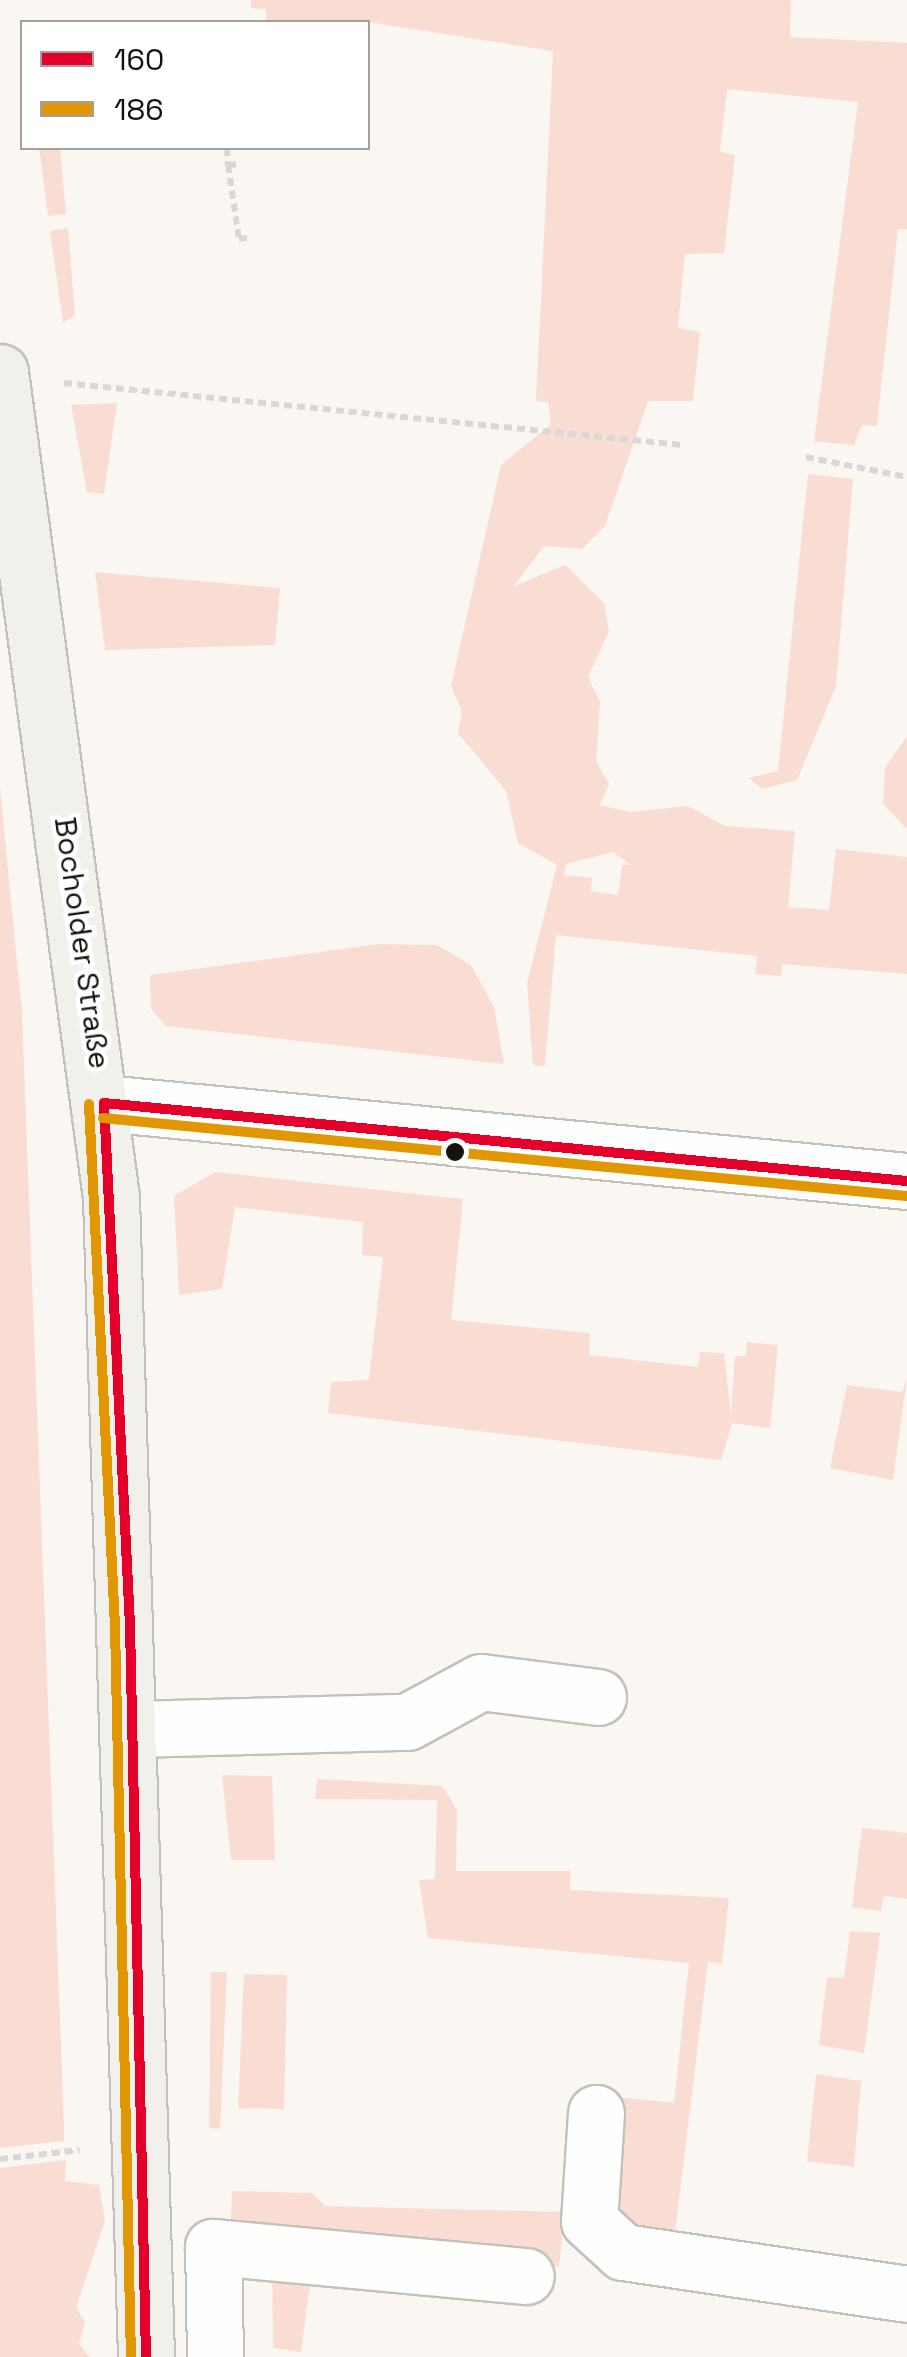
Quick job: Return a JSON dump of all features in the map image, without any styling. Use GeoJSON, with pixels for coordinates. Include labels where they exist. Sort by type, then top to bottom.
{"type":"FeatureCollection","features":[{"type":"Feature","properties":{"kind":"main road","name":"Bocholder Straße"},"geometry":{"type":"LineString","coordinates":[[1,382],[104,1102],[133,1729],[146,2357]]}},
{"type":"Feature","properties":{"kind":"street"},"geometry":{"type":"LineString","coordinates":[[104,1102],[907,1180]]}},
{"type":"Feature","properties":{"kind":"street"},"geometry":{"type":"LineString","coordinates":[[133,1729],[407,1722],[481,1682],[598,1697]]}},
{"type":"Feature","properties":{"kind":"street"},"geometry":{"type":"LineString","coordinates":[[596,2113],[590,2221],[623,2252],[907,2294]]}},
{"type":"Feature","properties":{"kind":"street"},"geometry":{"type":"LineString","coordinates":[[215,2357],[213,2246],[526,2276]]}},
{"type":"Feature","properties":{"kind":"path"},"geometry":{"type":"LineString","coordinates":[[226,150],[238,239],[250,237]]}},
{"type":"Feature","properties":{"kind":"path"},"geometry":{"type":"LineString","coordinates":[[228,165],[240,164]]}},
{"type":"Feature","properties":{"kind":"path"},"geometry":{"type":"LineString","coordinates":[[1,382],[68,382],[682,445]]}},
{"type":"Feature","properties":{"kind":"path"},"geometry":{"type":"LineString","coordinates":[[806,457],[907,477]]}},
{"type":"Feature","properties":{"kind":"path"},"geometry":{"type":"LineString","coordinates":[[0,2159],[17,2157]]}},
{"type":"Feature","properties":{"kind":"shaded area"},"geometry":{"type":"Polygon","coordinates":[[[251,0],[791,0],[790,37],[907,43],[907,229],[898,229],[877,426],[862,425],[854,445],[814,441],[858,102],[727,89],[720,152],[735,155],[724,253],[685,254],[678,328],[700,332],[693,401],[648,401],[605,526],[582,549],[544,546],[514,586],[565,565],[604,603],[609,631],[588,677],[600,702],[596,761],[609,784],[600,805],[630,812],[688,806],[725,826],[795,831],[788,907],[829,910],[836,849],[907,857],[907,974],[782,964],[781,976],[755,974],[757,956],[556,935],[545,1066],[533,1065],[527,983],[557,865],[518,843],[506,791],[458,733],[462,711],[451,686],[501,465],[551,424],[548,402],[536,401],[553,51],[370,20],[266,20],[266,9],[251,8],[251,0]],[[613,852],[566,864],[564,875],[592,878],[591,891],[618,895],[622,865],[631,865],[613,852]]]}},
{"type":"Feature","properties":{"kind":"shaded area"},"geometry":{"type":"Polygon","coordinates":[[[39,150],[60,150],[66,214],[48,216],[39,150]]]}},
{"type":"Feature","properties":{"kind":"shaded area"},"geometry":{"type":"Polygon","coordinates":[[[68,228],[75,315],[63,323],[50,231],[68,228]]]}},
{"type":"Feature","properties":{"kind":"shaded area"},"geometry":{"type":"Polygon","coordinates":[[[117,403],[104,494],[87,492],[71,405],[117,403]]]}},
{"type":"Feature","properties":{"kind":"shaded area"},"geometry":{"type":"Polygon","coordinates":[[[808,474],[853,479],[836,686],[797,780],[762,789],[749,778],[778,771],[808,474]]]}},
{"type":"Feature","properties":{"kind":"shaded area"},"geometry":{"type":"Polygon","coordinates":[[[95,572],[280,588],[275,645],[105,650],[95,572]]]}},
{"type":"Feature","properties":{"kind":"shaded area"},"geometry":{"type":"Polygon","coordinates":[[[907,736],[907,829],[883,804],[885,768],[907,736]]]}},
{"type":"Feature","properties":{"kind":"shaded area"},"geometry":{"type":"Polygon","coordinates":[[[0,787],[22,1013],[64,2141],[0,2148],[0,787]]]}},
{"type":"Feature","properties":{"kind":"shaded area"},"geometry":{"type":"Polygon","coordinates":[[[379,944],[437,945],[471,965],[494,1007],[504,1064],[166,1026],[151,1009],[150,975],[379,944]]]}},
{"type":"Feature","properties":{"kind":"shaded area"},"geometry":{"type":"Polygon","coordinates":[[[215,1172],[463,1199],[451,1320],[590,1333],[589,1355],[698,1367],[700,1352],[724,1353],[731,1415],[735,1356],[746,1356],[747,1342],[778,1345],[770,1428],[732,1423],[721,1460],[328,1413],[331,1382],[369,1380],[383,1257],[362,1255],[363,1222],[235,1207],[222,1289],[179,1295],[174,1196],[215,1172]]]}},
{"type":"Feature","properties":{"kind":"shaded area"},"geometry":{"type":"Polygon","coordinates":[[[907,1378],[893,1480],[830,1468],[847,1385],[902,1392],[907,1378]]]}},
{"type":"Feature","properties":{"kind":"shaded area"},"geometry":{"type":"Polygon","coordinates":[[[222,1775],[272,1776],[275,1860],[231,1860],[222,1775]]]}},
{"type":"Feature","properties":{"kind":"shaded area"},"geometry":{"type":"Polygon","coordinates":[[[317,1779],[442,1786],[457,1810],[456,1871],[571,1871],[570,1890],[729,1898],[722,1964],[708,1962],[673,2249],[615,2228],[616,2097],[674,2103],[689,1963],[428,1938],[419,1880],[435,1879],[437,1800],[315,1799],[317,1779]]]}},
{"type":"Feature","properties":{"kind":"shaded area"},"geometry":{"type":"Polygon","coordinates":[[[862,1828],[907,1833],[907,1899],[884,1896],[881,1911],[852,1907],[862,1828]]]}},
{"type":"Feature","properties":{"kind":"shaded area"},"geometry":{"type":"Polygon","coordinates":[[[850,1931],[880,1933],[864,2053],[819,2045],[827,1977],[844,1978],[850,1931]]]}},
{"type":"Feature","properties":{"kind":"shaded area"},"geometry":{"type":"Polygon","coordinates":[[[211,1972],[227,1972],[220,2129],[209,2128],[211,1972]]]}},
{"type":"Feature","properties":{"kind":"shaded area"},"geometry":{"type":"Polygon","coordinates":[[[244,1974],[287,1975],[284,2109],[238,2108],[244,1974]]]}},
{"type":"Feature","properties":{"kind":"shaded area"},"geometry":{"type":"Polygon","coordinates":[[[816,2074],[861,2081],[854,2167],[807,2161],[816,2074]]]}},
{"type":"Feature","properties":{"kind":"shaded area"},"geometry":{"type":"Polygon","coordinates":[[[66,2160],[65,2181],[99,2185],[105,2221],[76,2308],[85,2322],[79,2344],[90,2357],[0,2357],[0,2168],[66,2160]]]}},
{"type":"Feature","properties":{"kind":"shaded area"},"geometry":{"type":"Polygon","coordinates":[[[232,2191],[312,2193],[325,2206],[565,2212],[559,2266],[265,2238],[269,2224],[231,2220],[232,2191]]]}},
{"type":"Feature","properties":{"kind":"shaded area"},"geometry":{"type":"Polygon","coordinates":[[[272,2270],[334,2278],[333,2287],[310,2285],[301,2352],[273,2348],[272,2270]]]}},
{"type":"Feature","properties":{"kind":"transit line","name":"160"},"geometry":{"type":"LineString","coordinates":[[104,1103],[130,1625],[146,2357]]}},
{"type":"Feature","properties":{"kind":"transit line","name":"160"},"geometry":{"type":"LineString","coordinates":[[104,1103],[907,1181]]}},
{"type":"Feature","properties":{"kind":"transit line","name":"186"},"geometry":{"type":"LineString","coordinates":[[89,1104],[115,1626],[131,2357]]}},
{"type":"Feature","properties":{"kind":"transit line","name":"186"},"geometry":{"type":"LineString","coordinates":[[103,1118],[906,1196]]}}]}
